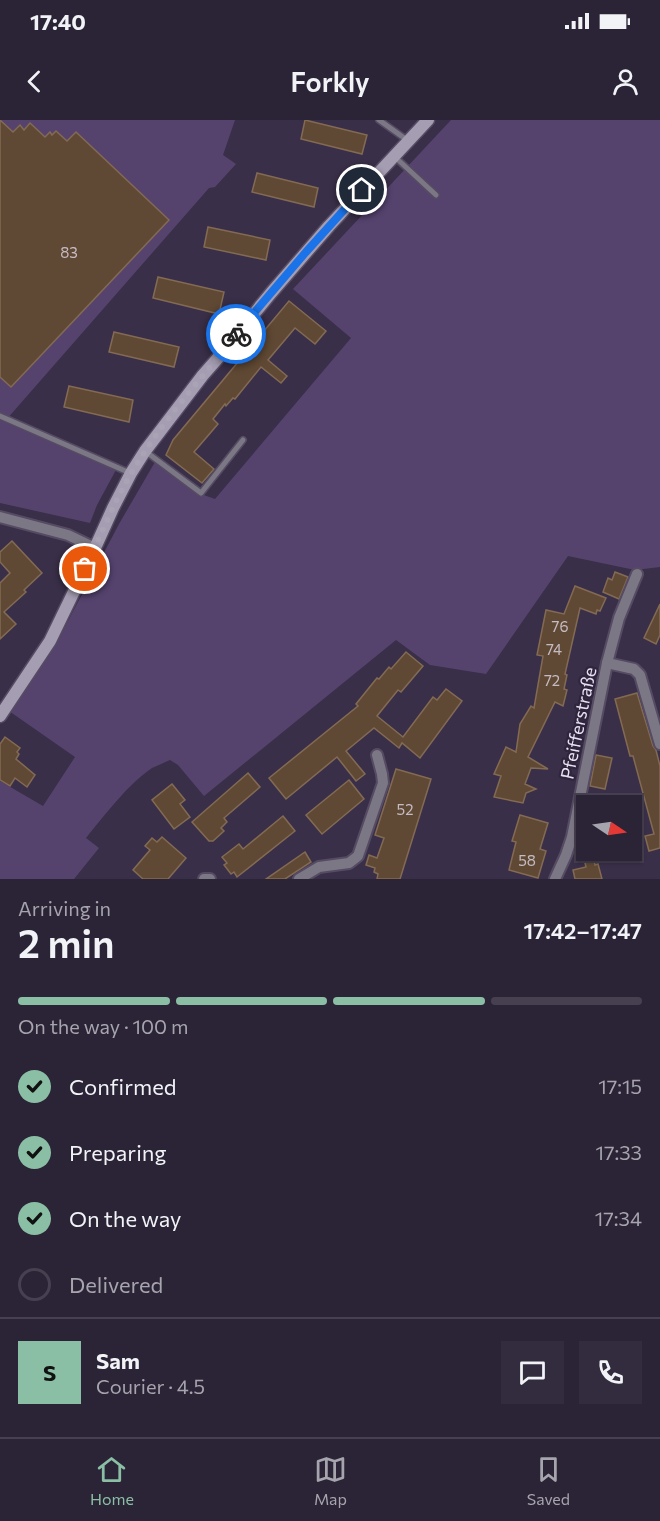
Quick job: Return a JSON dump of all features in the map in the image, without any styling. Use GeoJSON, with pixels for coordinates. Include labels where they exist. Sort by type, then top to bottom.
{"type":"FeatureCollection","features":[{"type":"Feature","properties":{"kind":"main road"},"geometry":{"type":"LineString","coordinates":[[0,716],[50,640],[113,508],[145,451],[202,375],[270,293],[428,120]]}},
{"type":"Feature","properties":{"kind":"street"},"geometry":{"type":"LineString","coordinates":[[0,517],[68,535],[95,548]]}},
{"type":"Feature","properties":{"kind":"street","name":"Pfeifferstraße"},"geometry":{"type":"LineString","coordinates":[[555,879],[572,837],[607,663],[619,618],[637,574]]}},
{"type":"Feature","properties":{"kind":"street"},"geometry":{"type":"LineString","coordinates":[[607,663],[634,669],[640,675],[660,744]]}},
{"type":"Feature","properties":{"kind":"street"},"geometry":{"type":"LineString","coordinates":[[299,879],[317,867],[349,863],[358,856],[382,783],[377,755]]}},
{"type":"Feature","properties":{"kind":"street"},"geometry":{"type":"LineString","coordinates":[[204,879],[210,879]]}},
{"type":"Feature","properties":{"kind":"lane"},"geometry":{"type":"LineString","coordinates":[[379,120],[409,141]]}},
{"type":"Feature","properties":{"kind":"lane"},"geometry":{"type":"LineString","coordinates":[[394,156],[436,195]]}},
{"type":"Feature","properties":{"kind":"lane"},"geometry":{"type":"LineString","coordinates":[[0,416],[131,473]]}},
{"type":"Feature","properties":{"kind":"lane"},"geometry":{"type":"LineString","coordinates":[[145,451],[201,493],[243,440]]}},
{"type":"Feature","properties":{"kind":"shaded area"},"geometry":{"type":"Polygon","coordinates":[[[0,120],[235,120],[223,155],[236,164],[215,187],[209,188],[6,420],[117,468],[90,523],[0,503],[0,120]]]}},
{"type":"Feature","properties":{"kind":"shaded area"},"geometry":{"type":"Polygon","coordinates":[[[451,120],[660,120],[660,567],[635,570],[568,556],[486,674],[430,665],[396,640],[204,796],[178,765],[170,760],[152,768],[126,791],[86,838],[99,848],[74,879],[0,879],[0,781],[43,806],[75,757],[9,711],[58,640],[119,524],[155,462],[201,494],[215,499],[351,338],[293,289],[451,120]]]}},
{"type":"Feature","properties":{"kind":"building"},"geometry":{"type":"Polygon","coordinates":[[[0,120],[13,132],[20,125],[24,130],[30,123],[45,137],[50,132],[52,135],[56,131],[67,141],[76,132],[169,220],[11,387],[0,377],[0,120]]]}},
{"type":"Feature","properties":{"kind":"building"},"geometry":{"type":"Polygon","coordinates":[[[305,120],[367,135],[362,154],[301,139],[305,120]]]}},
{"type":"Feature","properties":{"kind":"building"},"geometry":{"type":"Polygon","coordinates":[[[257,173],[318,188],[314,207],[252,192],[257,173]]]}},
{"type":"Feature","properties":{"kind":"building"},"geometry":{"type":"Polygon","coordinates":[[[208,227],[270,240],[266,260],[204,247],[208,227]]]}},
{"type":"Feature","properties":{"kind":"building"},"geometry":{"type":"Polygon","coordinates":[[[158,277],[224,292],[219,314],[153,298],[158,277]]]}},
{"type":"Feature","properties":{"kind":"building"},"geometry":{"type":"Polygon","coordinates":[[[289,301],[326,331],[315,344],[295,328],[268,360],[287,376],[281,383],[261,367],[235,399],[233,398],[226,406],[225,404],[213,419],[218,424],[194,452],[214,469],[202,483],[166,455],[173,440],[289,301]]]}},
{"type":"Feature","properties":{"kind":"building"},"geometry":{"type":"Polygon","coordinates":[[[114,332],[179,347],[174,367],[109,352],[114,332]]]}},
{"type":"Feature","properties":{"kind":"building"},"geometry":{"type":"Polygon","coordinates":[[[69,386],[133,400],[129,422],[64,407],[69,386]]]}},
{"type":"Feature","properties":{"kind":"building"},"geometry":{"type":"Polygon","coordinates":[[[12,541],[42,573],[4,612],[16,624],[0,639],[0,583],[10,573],[0,562],[0,552],[12,541]]]}},
{"type":"Feature","properties":{"kind":"building"},"geometry":{"type":"Polygon","coordinates":[[[615,572],[628,577],[619,599],[603,592],[608,578],[612,580],[615,572]]]}},
{"type":"Feature","properties":{"kind":"building"},"geometry":{"type":"Polygon","coordinates":[[[575,586],[606,598],[600,611],[597,610],[596,614],[580,608],[565,674],[567,675],[564,689],[567,690],[563,706],[555,702],[528,757],[548,769],[531,768],[525,784],[536,789],[526,793],[523,803],[494,797],[501,776],[494,774],[506,747],[516,752],[520,724],[531,706],[534,708],[543,656],[537,655],[546,610],[564,614],[575,586]]]}},
{"type":"Feature","properties":{"kind":"building"},"geometry":{"type":"Polygon","coordinates":[[[660,604],[660,635],[656,644],[644,638],[660,604]]]}},
{"type":"Feature","properties":{"kind":"building"},"geometry":{"type":"Polygon","coordinates":[[[406,652],[423,666],[401,692],[398,690],[377,716],[403,737],[433,697],[437,700],[446,689],[462,701],[420,758],[402,743],[399,748],[374,728],[346,751],[365,774],[356,781],[337,757],[286,799],[269,778],[358,706],[356,704],[377,678],[379,679],[389,667],[391,669],[406,652]]]}},
{"type":"Feature","properties":{"kind":"building"},"geometry":{"type":"Polygon","coordinates":[[[637,693],[660,766],[660,848],[649,851],[645,836],[654,834],[615,699],[637,693]]]}},
{"type":"Feature","properties":{"kind":"building"},"geometry":{"type":"Polygon","coordinates":[[[5,737],[20,748],[16,759],[35,775],[27,787],[15,778],[10,786],[0,780],[0,744],[5,737]]]}},
{"type":"Feature","properties":{"kind":"building"},"geometry":{"type":"Polygon","coordinates":[[[596,755],[612,758],[605,789],[590,786],[596,755]]]}},
{"type":"Feature","properties":{"kind":"building"},"geometry":{"type":"Polygon","coordinates":[[[396,769],[431,779],[400,879],[377,879],[378,874],[374,872],[375,868],[366,865],[369,855],[377,858],[384,838],[375,835],[396,769]]]}},
{"type":"Feature","properties":{"kind":"building"},"geometry":{"type":"Polygon","coordinates":[[[248,773],[260,787],[224,818],[227,822],[221,828],[224,831],[213,841],[209,841],[192,822],[248,773]]]}},
{"type":"Feature","properties":{"kind":"building"},"geometry":{"type":"Polygon","coordinates":[[[349,780],[364,799],[322,834],[306,815],[349,780]]]}},
{"type":"Feature","properties":{"kind":"building"},"geometry":{"type":"Polygon","coordinates":[[[172,784],[185,800],[180,804],[190,817],[174,829],[152,800],[172,784]]]}},
{"type":"Feature","properties":{"kind":"building"},"geometry":{"type":"Polygon","coordinates":[[[520,815],[548,823],[540,849],[546,851],[538,878],[509,870],[516,842],[512,841],[520,815]]]}},
{"type":"Feature","properties":{"kind":"building"},"geometry":{"type":"Polygon","coordinates":[[[283,816],[295,831],[237,877],[234,872],[231,874],[224,865],[227,863],[222,857],[239,844],[243,849],[283,816]]]}},
{"type":"Feature","properties":{"kind":"building"},"geometry":{"type":"Polygon","coordinates":[[[162,837],[186,858],[168,879],[143,879],[133,870],[150,850],[145,846],[152,838],[157,842],[162,837]]]}},
{"type":"Feature","properties":{"kind":"building"},"geometry":{"type":"Polygon","coordinates":[[[305,852],[311,862],[285,879],[266,879],[305,852]]]}},
{"type":"Feature","properties":{"kind":"building"},"geometry":{"type":"Polygon","coordinates":[[[585,861],[594,861],[595,865],[598,864],[602,879],[575,879],[573,870],[586,867],[585,861]]]}},
{"type":"Feature","properties":{"kind":"way so far"},"geometry":{"type":"LineString","coordinates":[[85,569],[113,508],[145,451],[236,334]]}},
{"type":"Feature","properties":{"kind":"route"},"geometry":{"type":"LineString","coordinates":[[236,334],[362,190]]}}]}
